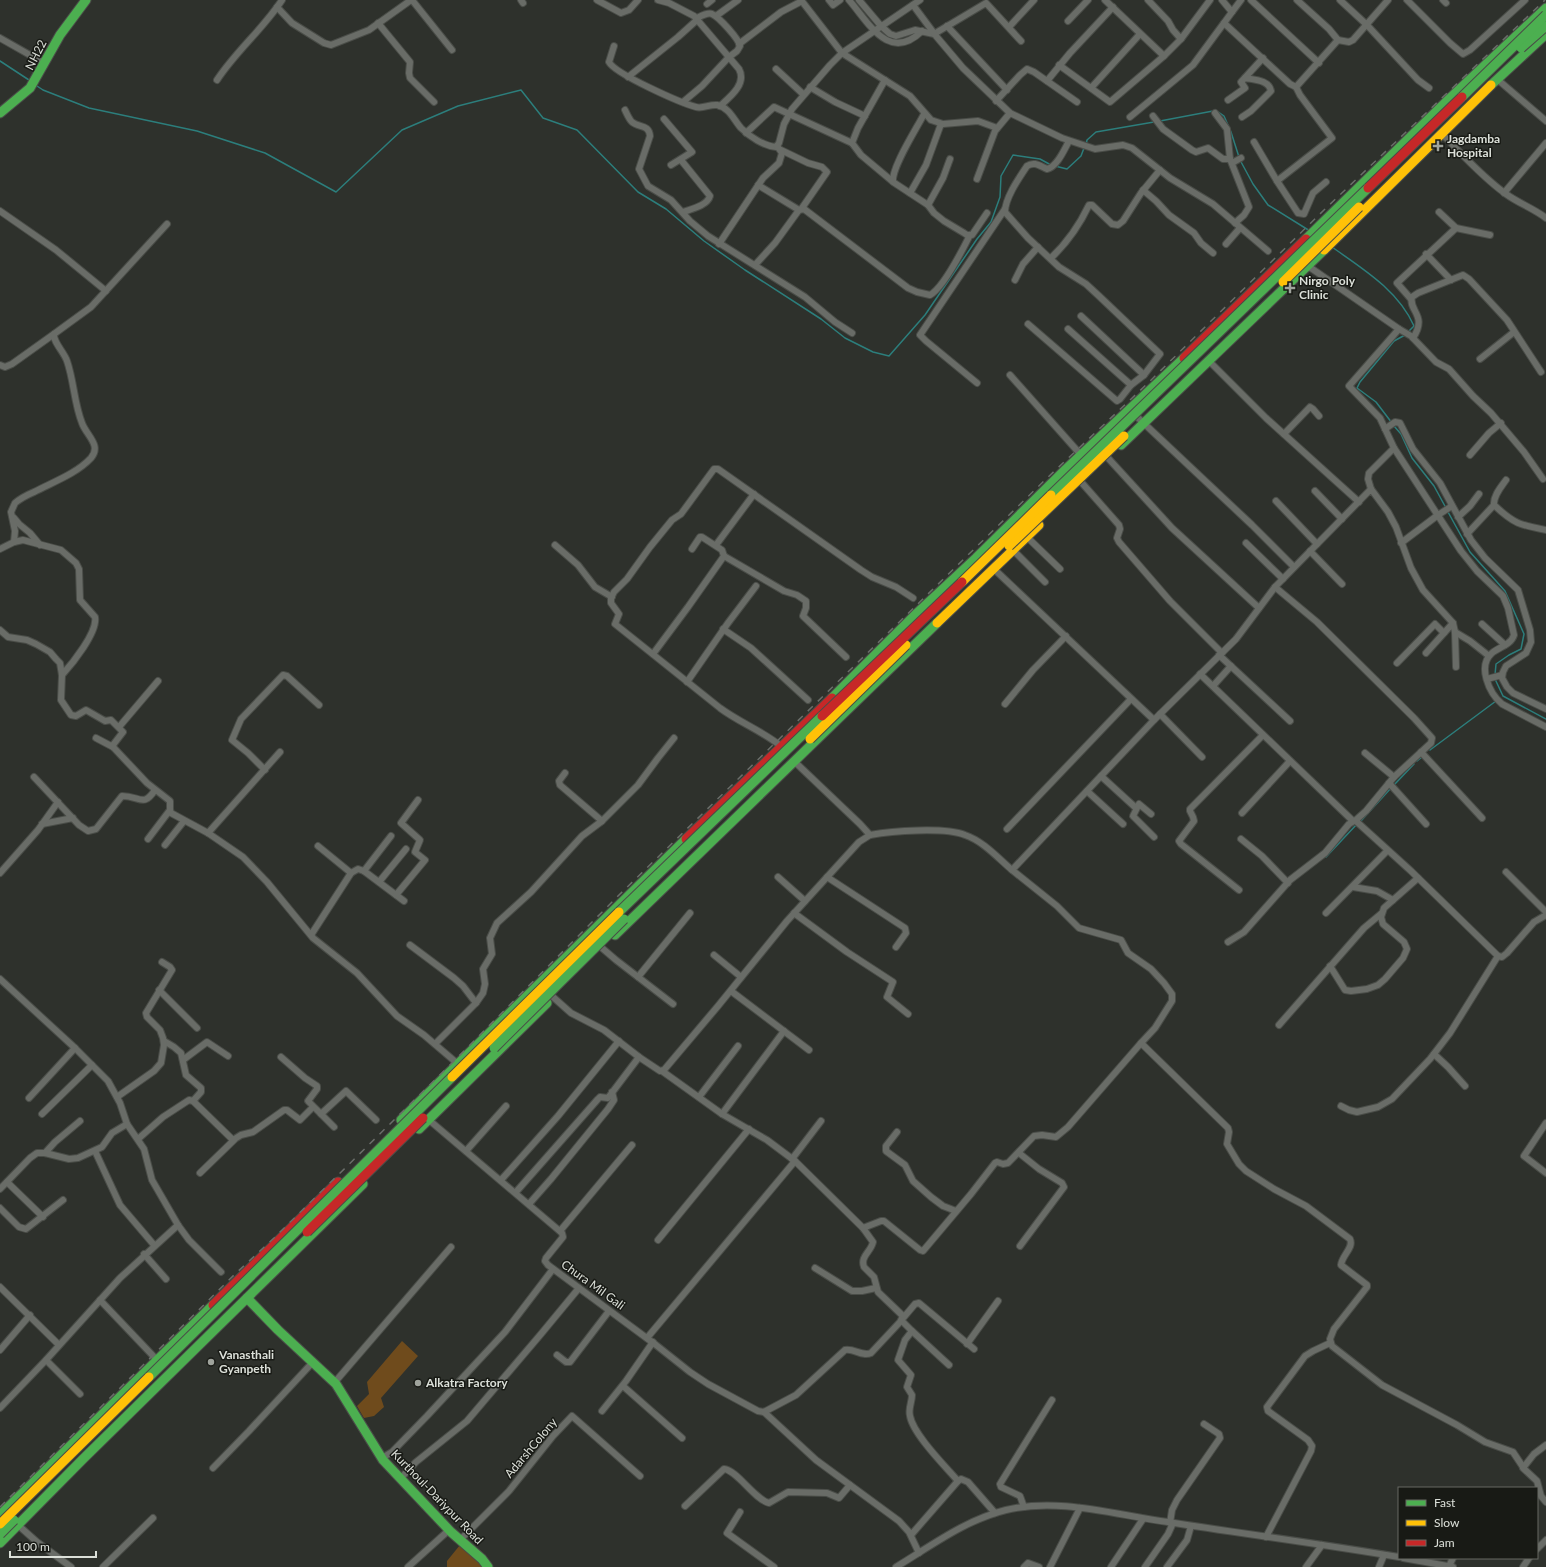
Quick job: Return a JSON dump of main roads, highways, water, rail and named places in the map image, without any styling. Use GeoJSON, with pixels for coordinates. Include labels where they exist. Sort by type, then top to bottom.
{"type":"FeatureCollection","features":[{"type":"Feature","properties":{"kind":"main road","name":"NH22"},"geometry":{"type":"LineString","coordinates":[[0,114],[10,103],[18,99],[29,90],[38,78],[44,63],[58,38],[86,0]]}},
{"type":"Feature","properties":{"kind":"main road"},"geometry":{"type":"LineString","coordinates":[[0,1515],[728,797],[802,728],[1081,455],[1286,260],[1478,71],[1546,8]]}},
{"type":"Feature","properties":{"kind":"main road"},"geometry":{"type":"LineString","coordinates":[[0,1524],[601,930],[1269,285],[1546,15]]}},
{"type":"Feature","properties":{"kind":"main road"},"geometry":{"type":"LineString","coordinates":[[0,1534],[358,1183],[595,947],[1292,274],[1491,76],[1546,26]]}},
{"type":"Feature","properties":{"kind":"main road"},"geometry":{"type":"LineString","coordinates":[[0,1543],[218,1326],[532,1019],[602,948],[1300,274],[1497,79],[1546,34]]}},
{"type":"Feature","properties":{"kind":"main road"},"geometry":{"type":"LineString","coordinates":[[1286,260],[1300,274]]}},
{"type":"Feature","properties":{"kind":"main road"},"geometry":{"type":"LineString","coordinates":[[802,728],[816,742]]}},
{"type":"Feature","properties":{"kind":"main road"},"geometry":{"type":"LineString","coordinates":[[518,1004],[532,1019]]}},
{"type":"Feature","properties":{"kind":"main road"},"geometry":{"type":"LineString","coordinates":[[403,1118],[416,1133]]}},
{"type":"Feature","properties":{"kind":"main road","name":"Kurthoul-Dariypur Road"},"geometry":{"type":"LineString","coordinates":[[247,1298],[278,1330],[335,1382],[382,1458],[449,1530],[482,1559],[488,1567]]}},
{"type":"Feature","properties":{"kind":"main road"},"geometry":{"type":"LineString","coordinates":[[205,1312],[218,1326]]}},
{"type":"Feature","properties":{"kind":"waterway"},"geometry":{"type":"LineString","coordinates":[[0,61],[29,80]]}},
{"type":"Feature","properties":{"kind":"waterway"},"geometry":{"type":"LineString","coordinates":[[37,86],[43,90],[89,108],[197,131],[265,153],[336,192],[402,130],[458,106],[521,90],[543,118],[577,130],[638,192],[666,209],[704,241],[745,270],[821,319],[845,338],[873,352],[889,356],[925,315],[977,239],[991,222],[1000,197],[1001,176],[1013,155],[1040,159],[1051,165]]}},
{"type":"Feature","properties":{"kind":"waterway"},"geometry":{"type":"LineString","coordinates":[[1160,121],[1213,111]]}},
{"type":"Feature","properties":{"kind":"waterway"},"geometry":{"type":"LineString","coordinates":[[1217,111],[1224,116],[1239,157]]}},
{"type":"Feature","properties":{"kind":"waterway"},"geometry":{"type":"LineString","coordinates":[[1086,145],[1087,140],[1096,132],[1154,122]]}},
{"type":"Feature","properties":{"kind":"waterway"},"geometry":{"type":"LineString","coordinates":[[1055,166],[1067,169],[1081,156],[1084,148]]}},
{"type":"Feature","properties":{"kind":"waterway"},"geometry":{"type":"LineString","coordinates":[[1240,160],[1253,184],[1268,205],[1310,231]]}},
{"type":"Feature","properties":{"kind":"waterway"},"geometry":{"type":"LineString","coordinates":[[1332,247],[1379,281],[1399,302],[1414,326],[1407,333]]}},
{"type":"Feature","properties":{"kind":"waterway"},"geometry":{"type":"LineString","coordinates":[[1392,423],[1376,402],[1357,388],[1360,382],[1394,341],[1405,335]]}},
{"type":"Feature","properties":{"kind":"waterway"},"geometry":{"type":"LineString","coordinates":[[1394,426],[1401,434],[1412,458],[1434,486],[1446,508]]}},
{"type":"Feature","properties":{"kind":"waterway"},"geometry":{"type":"LineString","coordinates":[[1448,512],[1470,552],[1505,591],[1524,634],[1521,649],[1496,664],[1495,675]]}},
{"type":"Feature","properties":{"kind":"waterway"},"geometry":{"type":"LineString","coordinates":[[1495,679],[1503,696],[1546,719]]}},
{"type":"Feature","properties":{"kind":"waterway"},"geometry":{"type":"LineString","coordinates":[[1430,750],[1496,701]]}},
{"type":"Feature","properties":{"kind":"waterway"},"geometry":{"type":"LineString","coordinates":[[1417,761],[1422,757]]}},
{"type":"Feature","properties":{"kind":"waterway"},"geometry":{"type":"LineString","coordinates":[[1394,785],[1414,764]]}},
{"type":"Feature","properties":{"kind":"waterway"},"geometry":{"type":"LineString","coordinates":[[1360,822],[1391,788]]}},
{"type":"Feature","properties":{"kind":"waterway"},"geometry":{"type":"LineString","coordinates":[[1326,857],[1357,824]]}},
{"type":"Feature","properties":{"kind":"railway"},"geometry":{"type":"LineString","coordinates":[[0,1507],[234,1275],[274,1238],[453,1062],[617,897],[1046,479],[1147,384],[1324,210],[1545,0]]}},
{"type":"Feature","properties":{"kind":"place","name":"Jagdamba Hospital"},"geometry":{"type":"Point","coordinates":[1438,146]}},
{"type":"Feature","properties":{"kind":"place","name":"Nirgo Poly Clinic"},"geometry":{"type":"Point","coordinates":[1290,288]}},
{"type":"Feature","properties":{"kind":"place","name":"Vanasthali Gyanpeth"},"geometry":{"type":"Point","coordinates":[211,1362]}},
{"type":"Feature","properties":{"kind":"place","name":"Alkatra Factory"},"geometry":{"type":"Point","coordinates":[418,1383]}}]}
